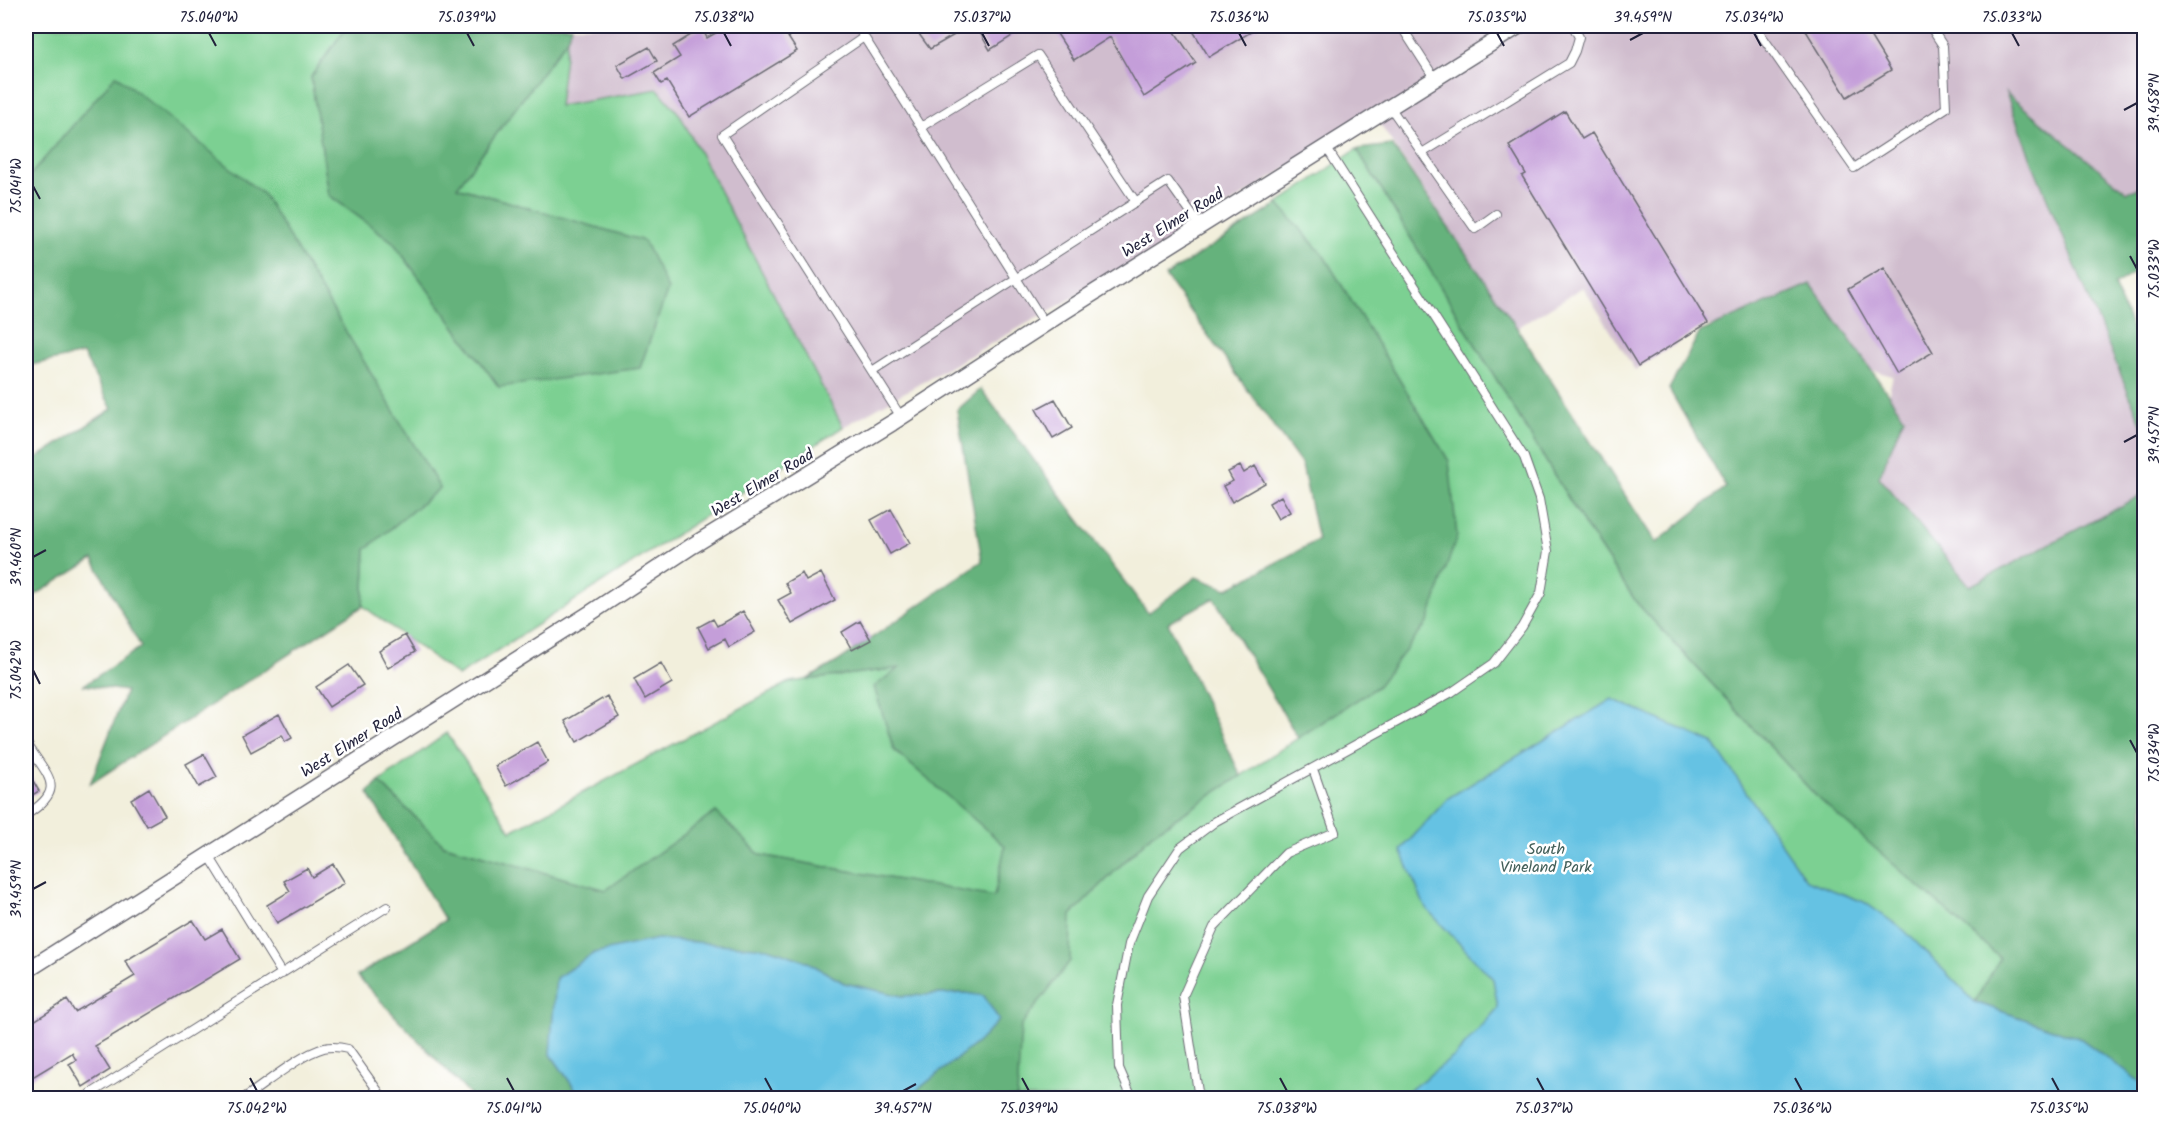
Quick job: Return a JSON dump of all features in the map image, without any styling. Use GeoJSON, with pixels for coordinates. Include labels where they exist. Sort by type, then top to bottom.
{"type":"FeatureCollection","features":[{"type":"Feature","properties":{"kind":"street","name":"West Elmer Road"},"geometry":{"type":"LineString","coordinates":[[26,971],[692,546],[901,417],[1519,26]]}},
{"type":"Feature","properties":{"kind":"lane"},"geometry":{"type":"LineString","coordinates":[[857,26],[1045,324]]}},
{"type":"Feature","properties":{"kind":"lane"},"geometry":{"type":"LineString","coordinates":[[1401,26],[1435,79]]}},
{"type":"Feature","properties":{"kind":"lane"},"geometry":{"type":"LineString","coordinates":[[1422,153],[1569,63],[1579,37],[1573,26]]}},
{"type":"Feature","properties":{"kind":"lane"},"geometry":{"type":"LineString","coordinates":[[1755,26],[1854,168],[1946,108],[1943,46],[1930,26]]}},
{"type":"Feature","properties":{"kind":"lane"},"geometry":{"type":"LineString","coordinates":[[864,37],[722,135],[901,417]]}},
{"type":"Feature","properties":{"kind":"lane"},"geometry":{"type":"LineString","coordinates":[[921,127],[1038,55],[1136,202]]}},
{"type":"Feature","properties":{"kind":"lane"},"geometry":{"type":"LineString","coordinates":[[1390,107],[1475,229],[1496,214]]}},
{"type":"Feature","properties":{"kind":"lane"},"geometry":{"type":"LineString","coordinates":[[1132,1098],[1119,1068],[1117,1005],[1129,944],[1148,896],[1180,849],[1216,821],[1452,692],[1494,663],[1522,627],[1541,593],[1548,551],[1539,499],[1524,457],[1326,147]]}},
{"type":"Feature","properties":{"kind":"lane"},"geometry":{"type":"LineString","coordinates":[[872,371],[1168,181],[1200,226]]}},
{"type":"Feature","properties":{"kind":"lane"},"geometry":{"type":"LineString","coordinates":[[26,742],[51,783],[51,792],[46,800],[26,815]]}},
{"type":"Feature","properties":{"kind":"lane"},"geometry":{"type":"LineString","coordinates":[[1199,1098],[1183,996],[1214,927],[1286,853],[1335,832],[1313,769]]}},
{"type":"Feature","properties":{"kind":"lane"},"geometry":{"type":"LineString","coordinates":[[208,854],[282,974]]}},
{"type":"Feature","properties":{"kind":"lane"},"geometry":{"type":"LineString","coordinates":[[84,1098],[387,907]]}},
{"type":"Feature","properties":{"kind":"lane"},"geometry":{"type":"LineString","coordinates":[[244,1098],[306,1056],[324,1048],[338,1046],[348,1049],[383,1098]]}},
{"type":"Feature","properties":{"kind":"shaded area"},"geometry":{"type":"Polygon","coordinates":[[[572,26],[2144,26],[2144,224],[2036,173],[2144,430],[2144,494],[1970,586],[1870,466],[1893,376],[1706,325],[1635,370],[1583,287],[1517,328],[1373,114],[1149,255],[843,427],[680,115],[658,89],[559,106],[567,39],[572,26]]]}},
{"type":"Feature","properties":{"kind":"green space"},"geometry":{"type":"Polygon","coordinates":[[[26,26],[347,26],[311,77],[329,195],[393,242],[499,387],[644,242],[457,187],[567,39],[559,106],[658,89],[680,115],[843,427],[458,676],[363,606],[366,549],[440,488],[117,75],[26,180],[26,26]]]}},
{"type":"Feature","properties":{"kind":"green space"},"geometry":{"type":"Polygon","coordinates":[[[347,26],[572,26],[567,39],[457,187],[644,241],[668,289],[640,368],[499,387],[393,242],[329,195],[311,77],[347,26]]]}},
{"type":"Feature","properties":{"kind":"green space"},"geometry":{"type":"Polygon","coordinates":[[[116,75],[264,195],[440,488],[366,549],[363,606],[90,784],[126,691],[84,685],[141,647],[93,559],[26,601],[26,465],[112,409],[83,354],[26,366],[26,180],[116,75]]]}},
{"type":"Feature","properties":{"kind":"green space"},"geometry":{"type":"Polygon","coordinates":[[[2006,93],[2127,192],[2144,187],[2144,266],[2114,286],[2144,357],[2144,430],[2036,172],[2006,93]]]}},
{"type":"Feature","properties":{"kind":"green space"},"geometry":{"type":"Polygon","coordinates":[[[1392,145],[1517,328],[1656,543],[1726,487],[1669,389],[1700,332],[1811,284],[1904,417],[1879,477],[1970,586],[2144,494],[2144,1085],[2081,1039],[1975,1002],[2000,958],[1818,798],[1637,603],[1584,524],[1357,149],[1392,145]]]}},
{"type":"Feature","properties":{"kind":"green space","name":"South Vineland Park"},"geometry":{"type":"Polygon","coordinates":[[[1357,149],[1584,524],[1637,603],[1818,798],[2144,1040],[2144,1098],[907,1098],[1071,915],[1152,834],[1376,687],[1324,256],[1278,204],[1357,149]]]}},
{"type":"Feature","properties":{"kind":"green space"},"geometry":{"type":"Polygon","coordinates":[[[1278,204],[1324,256],[1449,461],[1457,536],[1428,622],[1377,687],[1298,738],[1214,598],[1168,623],[1241,776],[1152,834],[1071,915],[1070,961],[1021,1026],[1017,1098],[907,1098],[979,1041],[999,1020],[984,997],[965,993],[902,996],[844,983],[806,961],[550,1053],[581,1098],[473,1098],[357,976],[445,920],[368,793],[379,782],[444,845],[606,890],[716,812],[760,855],[994,897],[1005,846],[894,750],[874,687],[899,668],[806,680],[837,662],[982,561],[957,410],[981,389],[1148,613],[1196,577],[1227,589],[1318,540],[1302,465],[1165,276],[1278,204]]]}},
{"type":"Feature","properties":{"kind":"green space"},"geometry":{"type":"Polygon","coordinates":[[[900,668],[894,750],[1006,846],[994,897],[760,855],[716,812],[606,890],[444,845],[379,782],[447,733],[511,831],[790,682],[900,668]]]}},
{"type":"Feature","properties":{"kind":"water"},"geometry":{"type":"Polygon","coordinates":[[[1612,699],[1713,743],[1806,880],[1864,902],[1904,930],[1975,1002],[2081,1039],[2144,1085],[2144,1098],[1399,1098],[1456,1055],[1498,1008],[1493,979],[1425,907],[1401,850],[1448,798],[1612,699]]]}},
{"type":"Feature","properties":{"kind":"water"},"geometry":{"type":"Polygon","coordinates":[[[657,939],[768,948],[806,961],[844,983],[902,996],[965,993],[984,996],[999,1020],[979,1041],[907,1098],[581,1098],[550,1053],[556,978],[594,953],[657,939]]]}},
{"type":"Feature","properties":{"kind":"building"},"geometry":{"type":"Polygon","coordinates":[[[728,26],[781,26],[797,51],[689,117],[667,81],[661,84],[654,73],[680,57],[673,46],[702,28],[707,38],[728,26]]]}},
{"type":"Feature","properties":{"kind":"building"},"geometry":{"type":"Polygon","coordinates":[[[913,26],[970,26],[930,49],[913,26]]]}},
{"type":"Feature","properties":{"kind":"building"},"geometry":{"type":"Polygon","coordinates":[[[976,26],[1028,26],[990,50],[976,26]]]}},
{"type":"Feature","properties":{"kind":"building"},"geometry":{"type":"Polygon","coordinates":[[[1052,26],[1171,26],[1196,63],[1144,97],[1110,37],[1074,60],[1052,26]]]}},
{"type":"Feature","properties":{"kind":"building"},"geometry":{"type":"Polygon","coordinates":[[[1190,26],[1261,26],[1209,57],[1190,26]]]}},
{"type":"Feature","properties":{"kind":"building"},"geometry":{"type":"Polygon","coordinates":[[[1803,26],[1864,26],[1891,70],[1847,97],[1803,26]]]}},
{"type":"Feature","properties":{"kind":"building"},"geometry":{"type":"Polygon","coordinates":[[[649,47],[657,61],[625,79],[617,65],[649,47]]]}},
{"type":"Feature","properties":{"kind":"building"},"geometry":{"type":"Polygon","coordinates":[[[1565,111],[1582,139],[1592,133],[1708,323],[1638,366],[1522,176],[1526,174],[1509,146],[1565,111]]]}},
{"type":"Feature","properties":{"kind":"building"},"geometry":{"type":"Polygon","coordinates":[[[1884,268],[1933,352],[1897,374],[1848,289],[1884,268]]]}},
{"type":"Feature","properties":{"kind":"building"},"geometry":{"type":"Polygon","coordinates":[[[1055,399],[1072,428],[1053,439],[1036,409],[1055,399]]]}},
{"type":"Feature","properties":{"kind":"building"},"geometry":{"type":"Polygon","coordinates":[[[1240,466],[1244,473],[1255,466],[1265,483],[1232,502],[1223,486],[1233,481],[1228,472],[1240,466]]]}},
{"type":"Feature","properties":{"kind":"building"},"geometry":{"type":"Polygon","coordinates":[[[1281,496],[1290,512],[1278,519],[1269,503],[1281,496]]]}},
{"type":"Feature","properties":{"kind":"building"},"geometry":{"type":"Polygon","coordinates":[[[891,509],[910,543],[890,554],[871,520],[891,509]]]}},
{"type":"Feature","properties":{"kind":"building"},"geometry":{"type":"Polygon","coordinates":[[[802,573],[806,581],[821,573],[835,600],[792,624],[778,600],[791,593],[785,583],[802,573]]]}},
{"type":"Feature","properties":{"kind":"building"},"geometry":{"type":"Polygon","coordinates":[[[743,611],[755,632],[729,647],[725,639],[709,648],[698,627],[713,619],[717,626],[743,611]]]}},
{"type":"Feature","properties":{"kind":"building"},"geometry":{"type":"Polygon","coordinates":[[[860,621],[871,640],[852,650],[842,632],[860,621]]]}},
{"type":"Feature","properties":{"kind":"building"},"geometry":{"type":"Polygon","coordinates":[[[405,635],[415,652],[388,668],[379,651],[405,635]]]}},
{"type":"Feature","properties":{"kind":"building"},"geometry":{"type":"Polygon","coordinates":[[[661,663],[672,683],[645,699],[634,679],[661,663]]]}},
{"type":"Feature","properties":{"kind":"building"},"geometry":{"type":"Polygon","coordinates":[[[349,665],[363,685],[329,707],[316,687],[349,665]]]}},
{"type":"Feature","properties":{"kind":"building"},"geometry":{"type":"Polygon","coordinates":[[[607,696],[619,717],[577,742],[565,721],[607,696]]]}},
{"type":"Feature","properties":{"kind":"building"},"geometry":{"type":"Polygon","coordinates":[[[279,714],[292,738],[285,742],[282,735],[251,752],[242,735],[279,714]]]}},
{"type":"Feature","properties":{"kind":"building"},"geometry":{"type":"Polygon","coordinates":[[[537,742],[548,762],[506,786],[495,766],[537,742]]]}},
{"type":"Feature","properties":{"kind":"building"},"geometry":{"type":"Polygon","coordinates":[[[204,754],[217,777],[199,787],[186,764],[204,754]]]}},
{"type":"Feature","properties":{"kind":"building"},"geometry":{"type":"Polygon","coordinates":[[[26,769],[39,791],[26,799],[26,769]]]}},
{"type":"Feature","properties":{"kind":"building"},"geometry":{"type":"Polygon","coordinates":[[[149,788],[165,816],[147,826],[131,799],[149,788]]]}},
{"type":"Feature","properties":{"kind":"building"},"geometry":{"type":"Polygon","coordinates":[[[333,864],[345,883],[277,923],[267,905],[290,891],[284,881],[307,868],[312,877],[333,864]]]}},
{"type":"Feature","properties":{"kind":"building"},"geometry":{"type":"Polygon","coordinates":[[[193,920],[205,939],[222,929],[240,959],[95,1046],[110,1070],[83,1087],[69,1064],[76,1060],[72,1053],[26,1081],[26,1026],[67,1000],[75,1012],[135,976],[125,961],[193,920]]]}}]}
